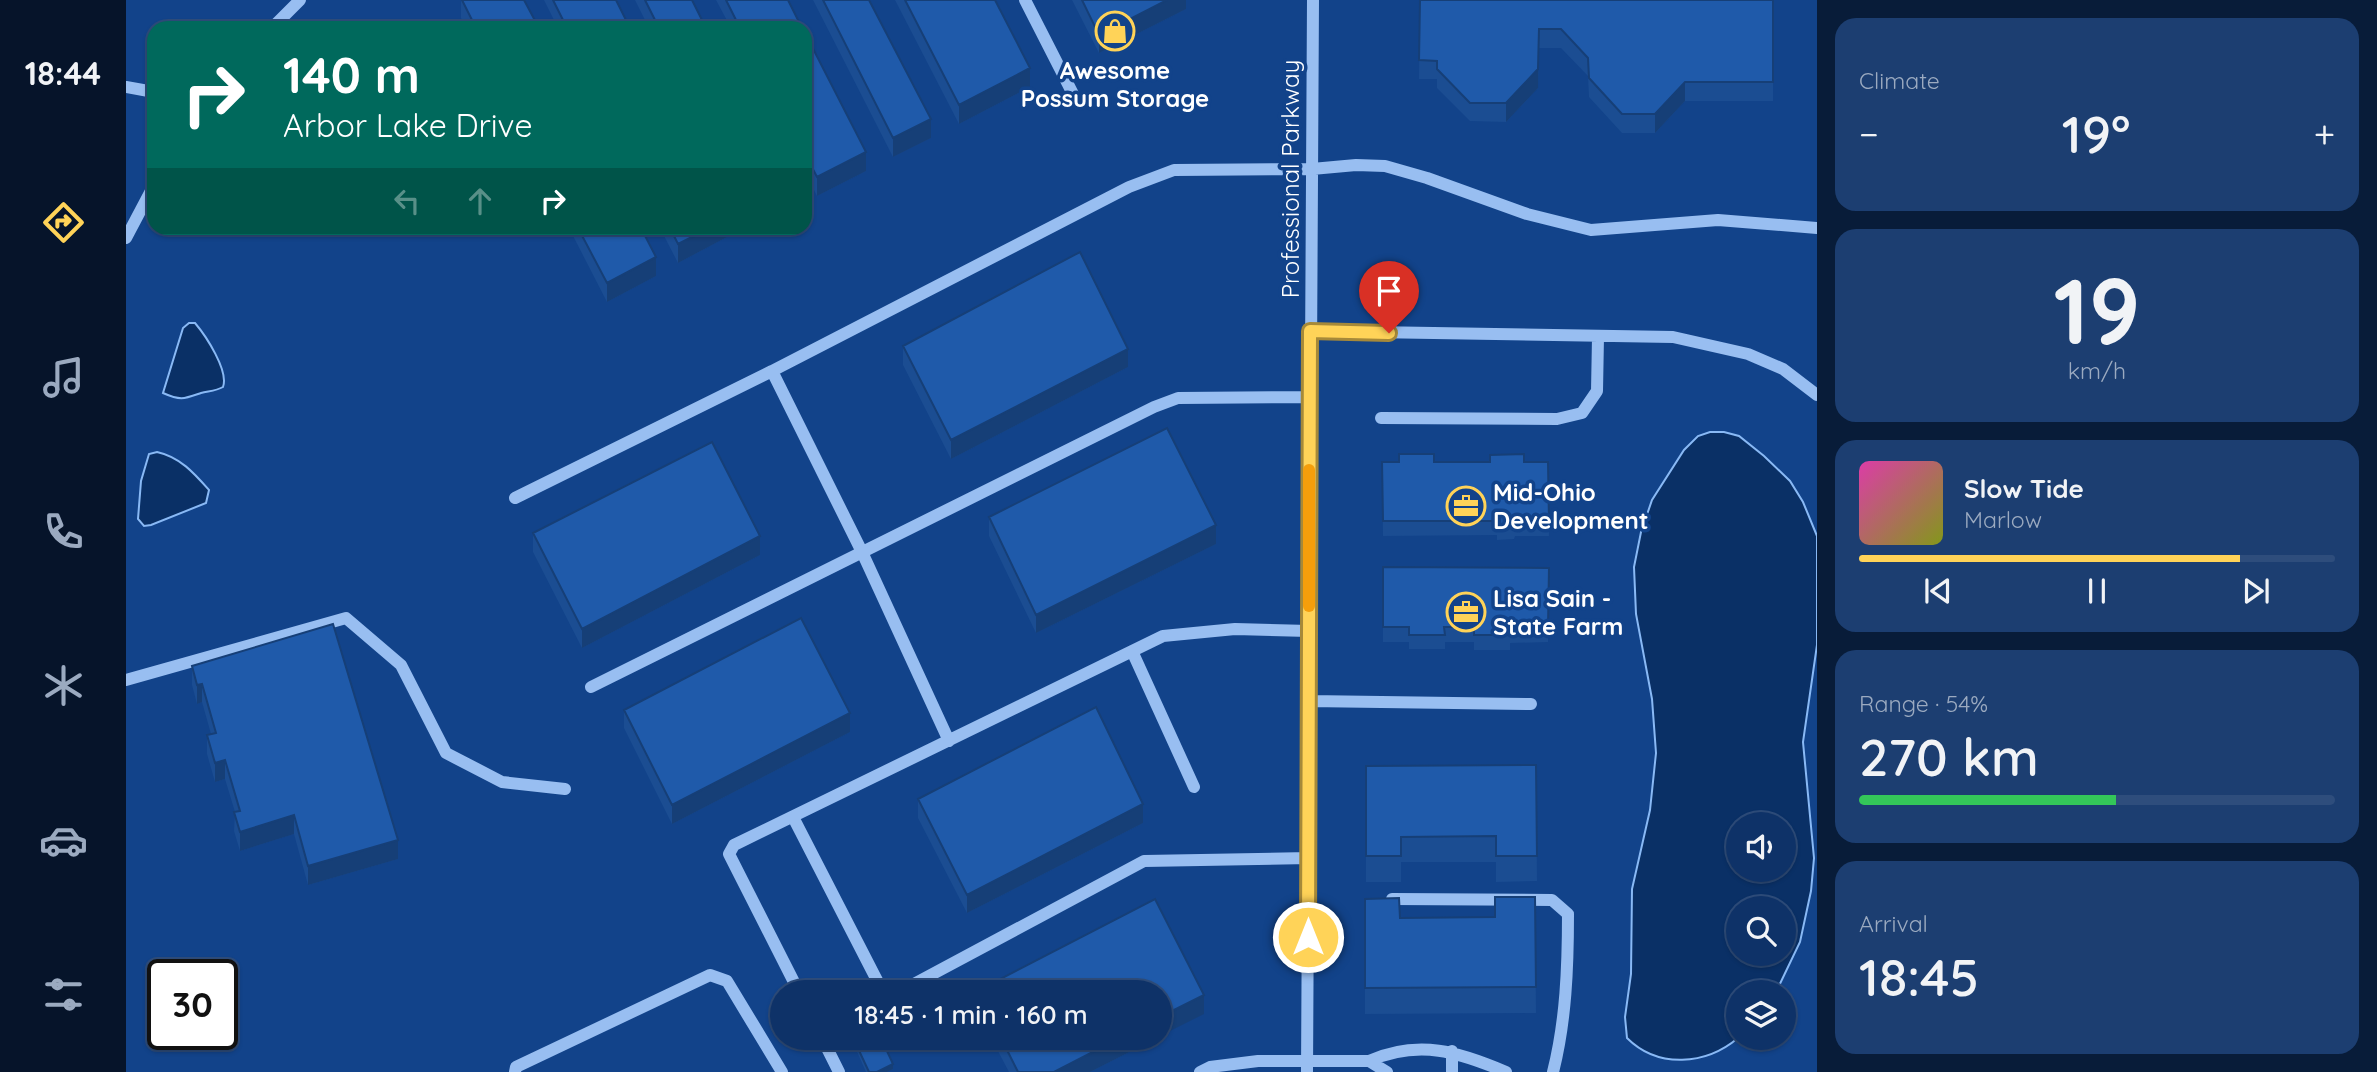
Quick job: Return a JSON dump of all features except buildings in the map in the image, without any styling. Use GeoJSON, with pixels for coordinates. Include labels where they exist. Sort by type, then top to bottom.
{"type":"FeatureCollection","features":[{"type":"Feature","properties":{"kind":"street"},"geometry":{"type":"LineString","coordinates":[[279,21],[300,0]]}},
{"type":"Feature","properties":{"kind":"street"},"geometry":{"type":"LineString","coordinates":[[1025,0],[1073,94]]}},
{"type":"Feature","properties":{"kind":"street","name":"Professional Parkway"},"geometry":{"type":"LineString","coordinates":[[1307,1067],[1313,0]]}},
{"type":"Feature","properties":{"kind":"street"},"geometry":{"type":"LineString","coordinates":[[126,87],[147,91]]}},
{"type":"Feature","properties":{"kind":"street"},"geometry":{"type":"LineString","coordinates":[[515,498],[772,371],[1129,187],[1174,170],[1385,166],[1527,214],[1591,230],[1718,220],[1817,228]]}},
{"type":"Feature","properties":{"kind":"street"},"geometry":{"type":"LineString","coordinates":[[126,238],[147,198]]}},
{"type":"Feature","properties":{"kind":"street"},"geometry":{"type":"LineString","coordinates":[[1310,331],[1673,337],[1748,354],[1783,369],[1817,395]]}},
{"type":"Feature","properties":{"kind":"street"},"geometry":{"type":"LineString","coordinates":[[1381,418],[1557,419],[1582,412],[1597,391],[1598,337]]}},
{"type":"Feature","properties":{"kind":"street"},"geometry":{"type":"LineString","coordinates":[[772,371],[862,552],[949,741]]}},
{"type":"Feature","properties":{"kind":"street"},"geometry":{"type":"LineString","coordinates":[[591,687],[1154,407],[1178,398],[1310,397]]}},
{"type":"Feature","properties":{"kind":"street"},"geometry":{"type":"LineString","coordinates":[[126,680],[346,618],[401,665],[446,753],[502,782],[565,789]]}},
{"type":"Feature","properties":{"kind":"street"},"geometry":{"type":"LineString","coordinates":[[793,980],[729,853],[734,845],[1163,636],[1235,629],[1309,631]]}},
{"type":"Feature","properties":{"kind":"street"},"geometry":{"type":"LineString","coordinates":[[1132,651],[1194,786]]}},
{"type":"Feature","properties":{"kind":"street"},"geometry":{"type":"LineString","coordinates":[[1309,701],[1531,704]]}},
{"type":"Feature","properties":{"kind":"street"},"geometry":{"type":"LineString","coordinates":[[793,817],[877,980]]}},
{"type":"Feature","properties":{"kind":"street"},"geometry":{"type":"LineString","coordinates":[[922,980],[1144,861],[1308,858]]}},
{"type":"Feature","properties":{"kind":"street"},"geometry":{"type":"LineString","coordinates":[[1392,899],[1552,900],[1569,914],[1568,972],[1553,1072]]}},
{"type":"Feature","properties":{"kind":"street"},"geometry":{"type":"LineString","coordinates":[[515,1072],[516,1067],[710,975],[727,981],[782,1072]]}},
{"type":"Feature","properties":{"kind":"street"},"geometry":{"type":"LineString","coordinates":[[1200,1072],[1210,1067],[1258,1061],[1307,1067],[1370,1061],[1385,1054],[1414,1049],[1452,1051],[1506,1072]]}},
{"type":"Feature","properties":{"kind":"street"},"geometry":{"type":"LineString","coordinates":[[828,1050],[839,1072]]}},
{"type":"Feature","properties":{"kind":"street"},"geometry":{"type":"LineString","coordinates":[[1452,1051],[1452,1072]]}},
{"type":"Feature","properties":{"kind":"street"},"geometry":{"type":"LineString","coordinates":[[1370,1061],[1387,1072]]}},
{"type":"Feature","properties":{"kind":"water"},"geometry":{"type":"Polygon","coordinates":[[[189,323],[195,323],[220,363],[223,387],[178,398],[163,393],[183,328],[189,323]]]}},
{"type":"Feature","properties":{"kind":"water"},"geometry":{"type":"Polygon","coordinates":[[[1710,432],[1739,436],[1790,481],[1803,502],[1817,536],[1817,645],[1803,742],[1814,858],[1811,891],[1800,942],[1796,950],[1796,896],[1726,896],[1726,966],[1788,966],[1782,980],[1726,980],[1726,1046],[1712,1054],[1682,1060],[1667,1059],[1639,1048],[1627,1038],[1625,1017],[1631,974],[1632,889],[1650,810],[1656,753],[1652,699],[1636,614],[1634,567],[1641,532],[1652,500],[1684,450],[1698,436],[1710,432]]]}},
{"type":"Feature","properties":{"kind":"water"},"geometry":{"type":"Polygon","coordinates":[[[157,452],[180,462],[209,490],[206,503],[144,526],[138,519],[141,481],[149,454],[157,452]]]}},
{"type":"Feature","properties":{"kind":"slow traffic"},"geometry":{"type":"LineString","coordinates":[[1309,470],[1309,606]]}},
{"type":"Feature","properties":{"kind":"place","name":"Awesome Possum Storage"},"geometry":{"type":"Point","coordinates":[1115,31]}},
{"type":"Feature","properties":{"kind":"place","name":"Mid-Ohio Development"},"geometry":{"type":"Point","coordinates":[1466,506]}},
{"type":"Feature","properties":{"kind":"place","name":"Lisa Sain - State Farm"},"geometry":{"type":"Point","coordinates":[1466,612]}},
{"type":"Feature","properties":{"kind":"route"},"geometry":{"type":"LineString","coordinates":[[1308,937],[1310,331],[1389,333]]}}]}
